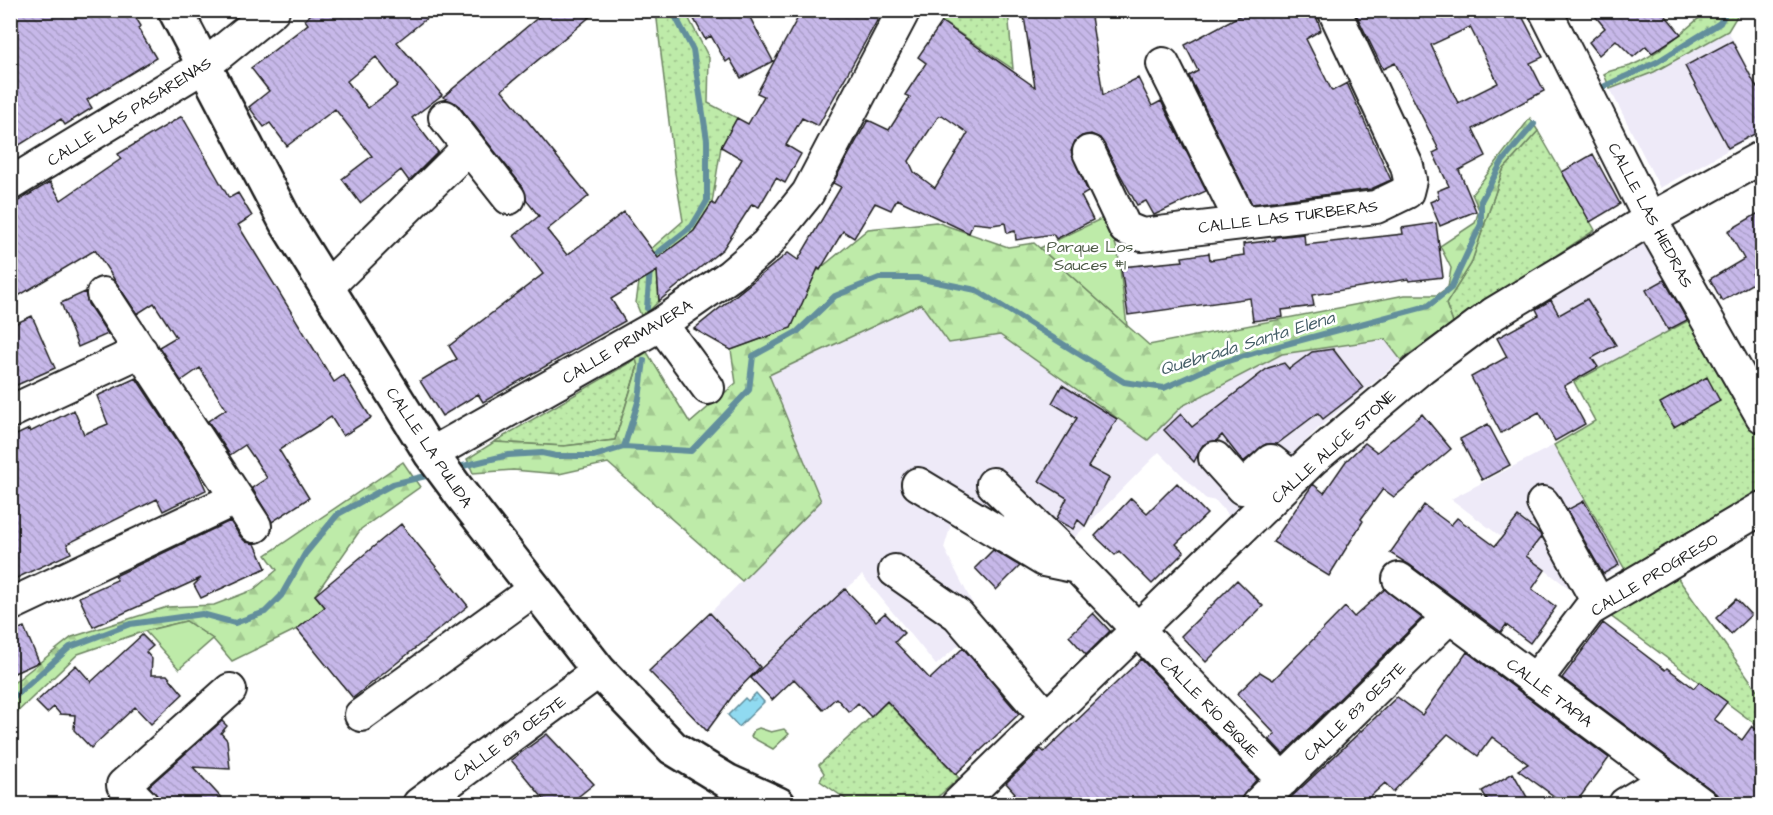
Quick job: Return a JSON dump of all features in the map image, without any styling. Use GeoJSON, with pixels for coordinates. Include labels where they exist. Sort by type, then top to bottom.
{"type":"FeatureCollection","features":[{"type":"Feature","properties":{"kind":"main road","name":"CALLE LA PULIDA"},"geometry":{"type":"LineString","coordinates":[[175,10],[286,222],[431,454],[460,493],[599,671],[673,748],[727,781],[777,804]]}},
{"type":"Feature","properties":{"kind":"street","name":"CALLE LAS PASARENAS"},"geometry":{"type":"LineString","coordinates":[[10,184],[204,66],[273,10]]}},
{"type":"Feature","properties":{"kind":"street","name":"CALLE PRIMAVERA"},"geometry":{"type":"LineString","coordinates":[[431,454],[661,324],[731,275],[786,224],[808,193],[904,10]]}},
{"type":"Feature","properties":{"kind":"street","name":"CALLE LAS TURBERAS"},"geometry":{"type":"LineString","coordinates":[[1089,152],[1125,228],[1142,235],[1376,207],[1407,192],[1410,180],[1407,166],[1334,10]]}},
{"type":"Feature","properties":{"kind":"street","name":"CALLE LAS HIEDRAS"},"geometry":{"type":"LineString","coordinates":[[1545,10],[1650,219],[1762,416]]}},
{"type":"Feature","properties":{"kind":"street"},"geometry":{"type":"LineString","coordinates":[[1163,64],[1242,223]]}},
{"type":"Feature","properties":{"kind":"street"},"geometry":{"type":"LineString","coordinates":[[445,117],[509,198]]}},
{"type":"Feature","properties":{"kind":"street"},"geometry":{"type":"LineString","coordinates":[[326,288],[469,147]]}},
{"type":"Feature","properties":{"kind":"street","name":"CALLE ALICE STONE"},"geometry":{"type":"LineString","coordinates":[[958,804],[1293,478],[1421,368],[1493,314],[1650,219],[1762,157]]}},
{"type":"Feature","properties":{"kind":"street"},"geometry":{"type":"LineString","coordinates":[[104,294],[233,499],[255,526]]}},
{"type":"Feature","properties":{"kind":"street"},"geometry":{"type":"LineString","coordinates":[[661,324],[708,388]]}},
{"type":"Feature","properties":{"kind":"street"},"geometry":{"type":"LineString","coordinates":[[10,412],[141,351]]}},
{"type":"Feature","properties":{"kind":"street"},"geometry":{"type":"LineString","coordinates":[[1215,458],[1242,488],[1271,461],[1293,478]]}},
{"type":"Feature","properties":{"kind":"street"},"geometry":{"type":"LineString","coordinates":[[918,484],[1044,560],[1077,567]]}},
{"type":"Feature","properties":{"kind":"street","name":"CALLE RÍO BIQUE"},"geometry":{"type":"LineString","coordinates":[[993,484],[1077,567],[1283,780]]}},
{"type":"Feature","properties":{"kind":"street"},"geometry":{"type":"LineString","coordinates":[[10,604],[233,499]]}},
{"type":"Feature","properties":{"kind":"street"},"geometry":{"type":"LineString","coordinates":[[1543,503],[1599,604]]}},
{"type":"Feature","properties":{"kind":"street","name":"CALLE PROGRESO"},"geometry":{"type":"LineString","coordinates":[[1535,681],[1589,610],[1762,508]]}},
{"type":"Feature","properties":{"kind":"street"},"geometry":{"type":"LineString","coordinates":[[895,571],[958,615],[1046,717]]}},
{"type":"Feature","properties":{"kind":"street","name":"CALLE TAPIA"},"geometry":{"type":"LineString","coordinates":[[1399,579],[1701,804]]}},
{"type":"Feature","properties":{"kind":"street"},"geometry":{"type":"LineString","coordinates":[[361,715],[535,589]]}},
{"type":"Feature","properties":{"kind":"street","name":"CALLE 83 OESTE"},"geometry":{"type":"LineString","coordinates":[[1258,804],[1449,617]]}},
{"type":"Feature","properties":{"kind":"street","name":"CALLE 83 OESTE"},"geometry":{"type":"LineString","coordinates":[[418,804],[599,671]]}},
{"type":"Feature","properties":{"kind":"street"},"geometry":{"type":"LineString","coordinates":[[142,804],[123,785],[230,690]]}},
{"type":"Feature","properties":{"kind":"street"},"geometry":{"type":"LineString","coordinates":[[1625,804],[1667,779]]}},
{"type":"Feature","properties":{"kind":"shaded area"},"geometry":{"type":"Polygon","coordinates":[[[1728,31],[1762,94],[1762,131],[1660,188],[1610,89],[1654,72],[1728,31]]]}},
{"type":"Feature","properties":{"kind":"shaded area"},"geometry":{"type":"Polygon","coordinates":[[[1646,239],[1695,317],[1574,382],[1534,308],[1646,239]]]}},
{"type":"Feature","properties":{"kind":"shaded area"},"geometry":{"type":"Polygon","coordinates":[[[921,304],[949,343],[1000,335],[1148,440],[1182,406],[1282,354],[1385,339],[1401,360],[1323,424],[1229,516],[1216,501],[1206,499],[1159,452],[1072,540],[1047,548],[960,495],[944,548],[983,624],[936,665],[862,575],[760,667],[710,613],[821,501],[769,375],[921,304]]]}},
{"type":"Feature","properties":{"kind":"shaded area"},"geometry":{"type":"Polygon","coordinates":[[[1554,445],[1622,565],[1578,595],[1451,499],[1554,445]]]}},
{"type":"Feature","properties":{"kind":"green space"},"geometry":{"type":"Polygon","coordinates":[[[656,11],[685,11],[709,58],[708,103],[737,118],[721,147],[712,203],[694,231],[657,259],[659,301],[642,318],[636,303],[643,256],[683,221],[675,173],[656,11]]]}},
{"type":"Feature","properties":{"kind":"green space"},"geometry":{"type":"Polygon","coordinates":[[[1008,11],[1013,69],[928,12],[1008,11]]]}},
{"type":"Feature","properties":{"kind":"green space"},"geometry":{"type":"Polygon","coordinates":[[[1707,11],[1740,11],[1728,31],[1654,72],[1610,89],[1604,74],[1630,66],[1651,55],[1671,42],[1707,11]]]}},
{"type":"Feature","properties":{"kind":"green space"},"geometry":{"type":"Polygon","coordinates":[[[1530,118],[1538,131],[1503,170],[1471,264],[1446,304],[1453,323],[1401,360],[1385,339],[1282,354],[1182,406],[1148,440],[1000,335],[949,343],[921,304],[769,375],[821,501],[742,581],[608,463],[559,474],[513,470],[473,473],[467,459],[494,442],[564,446],[615,440],[638,366],[636,359],[647,352],[690,423],[736,383],[731,350],[791,328],[816,272],[868,229],[936,222],[1008,247],[1034,243],[1149,345],[1405,295],[1437,295],[1448,287],[1451,268],[1440,246],[1475,223],[1479,210],[1472,194],[1530,118]]]}},
{"type":"Feature","properties":{"kind":"green space"},"geometry":{"type":"Polygon","coordinates":[[[1538,131],[1595,230],[1453,323],[1446,304],[1471,264],[1503,170],[1538,131]]]}},
{"type":"Feature","properties":{"kind":"green space","name":"Parque Los Sauces #1"},"geometry":{"type":"Polygon","coordinates":[[[1107,216],[1118,253],[1127,326],[1040,248],[1107,216]]]}},
{"type":"Feature","properties":{"kind":"green space"},"geometry":{"type":"Polygon","coordinates":[[[1695,317],[1762,434],[1762,502],[1631,580],[1554,445],[1595,421],[1574,382],[1695,317]]]}},
{"type":"Feature","properties":{"kind":"green space"},"geometry":{"type":"Polygon","coordinates":[[[636,359],[638,365],[615,440],[564,446],[494,442],[636,359]]]}},
{"type":"Feature","properties":{"kind":"green space"},"geometry":{"type":"Polygon","coordinates":[[[403,462],[420,487],[361,529],[315,595],[325,607],[297,629],[232,661],[213,639],[186,621],[145,631],[78,654],[11,718],[11,685],[72,637],[167,607],[214,605],[253,590],[277,570],[266,555],[403,462]]]}},
{"type":"Feature","properties":{"kind":"green space"},"geometry":{"type":"Polygon","coordinates":[[[1675,574],[1762,697],[1762,729],[1609,615],[1675,574]]]}},
{"type":"Feature","properties":{"kind":"green space"},"geometry":{"type":"Polygon","coordinates":[[[186,621],[213,639],[179,669],[145,631],[186,621]]]}},
{"type":"Feature","properties":{"kind":"green space"},"geometry":{"type":"Polygon","coordinates":[[[887,702],[959,778],[930,804],[853,804],[820,781],[824,773],[819,765],[887,702]]]}},
{"type":"Feature","properties":{"kind":"green space"},"geometry":{"type":"Polygon","coordinates":[[[759,728],[771,732],[784,729],[789,734],[773,749],[751,737],[754,730],[759,728]]]}},
{"type":"Feature","properties":{"kind":"water"},"geometry":{"type":"Polygon","coordinates":[[[756,693],[764,702],[739,727],[728,715],[745,698],[748,701],[756,693]]]}},
{"type":"Feature","properties":{"kind":"building"},"geometry":{"type":"Polygon","coordinates":[[[10,10],[131,10],[141,26],[138,28],[156,58],[87,100],[92,108],[65,125],[61,119],[10,151],[10,10]]]}},
{"type":"Feature","properties":{"kind":"building"},"geometry":{"type":"Polygon","coordinates":[[[315,10],[437,10],[397,42],[442,95],[412,118],[438,152],[409,181],[401,170],[360,203],[342,179],[372,156],[335,109],[287,146],[270,123],[264,127],[249,107],[269,91],[251,68],[308,24],[305,20],[315,10]],[[376,57],[347,81],[368,108],[398,85],[376,57]]]}},
{"type":"Feature","properties":{"kind":"building"},"geometry":{"type":"Polygon","coordinates":[[[547,10],[598,10],[502,90],[589,196],[547,230],[567,255],[624,212],[658,258],[694,231],[712,203],[715,205],[742,159],[721,147],[737,118],[748,124],[764,96],[757,93],[802,10],[883,10],[818,126],[802,118],[786,145],[801,154],[785,183],[776,178],[759,207],[752,204],[723,249],[659,301],[657,271],[611,299],[625,321],[483,402],[478,394],[442,416],[420,381],[457,359],[449,346],[543,274],[514,236],[539,216],[526,200],[523,187],[459,106],[443,97],[547,10]]]}},
{"type":"Feature","properties":{"kind":"building"},"geometry":{"type":"Polygon","coordinates":[[[689,10],[746,10],[773,61],[741,78],[730,59],[726,62],[711,36],[705,39],[689,10]]]}},
{"type":"Feature","properties":{"kind":"building"},"geometry":{"type":"Polygon","coordinates":[[[1023,10],[1090,10],[1103,95],[1138,78],[1152,106],[1161,101],[1206,191],[1154,215],[1146,201],[1137,205],[1100,138],[1091,134],[1082,136],[1075,141],[1071,151],[1088,192],[1081,196],[1093,220],[1056,239],[1053,234],[1016,240],[1015,231],[1007,233],[1005,223],[992,225],[973,223],[969,233],[897,199],[891,210],[875,203],[854,238],[843,231],[820,270],[818,268],[791,328],[731,350],[694,329],[788,253],[798,260],[841,187],[833,183],[868,120],[889,130],[910,97],[905,95],[926,63],[918,57],[942,22],[1035,87],[1023,10]],[[942,115],[938,117],[909,161],[914,172],[935,188],[968,133],[942,115]]]}},
{"type":"Feature","properties":{"kind":"building"},"geometry":{"type":"Polygon","coordinates":[[[1250,10],[1314,10],[1321,30],[1306,39],[1332,91],[1347,83],[1391,180],[1371,189],[1252,204],[1189,76],[1198,71],[1185,45],[1250,10]]]}},
{"type":"Feature","properties":{"kind":"building"},"geometry":{"type":"Polygon","coordinates":[[[1354,10],[1519,10],[1543,57],[1530,63],[1544,91],[1473,129],[1486,156],[1459,170],[1476,211],[1440,226],[1430,202],[1439,198],[1437,191],[1449,186],[1433,153],[1439,150],[1395,63],[1383,69],[1354,10]],[[1470,27],[1431,45],[1458,103],[1498,83],[1470,27]]]}},
{"type":"Feature","properties":{"kind":"building"},"geometry":{"type":"Polygon","coordinates":[[[1590,10],[1661,10],[1681,34],[1652,53],[1646,46],[1633,57],[1616,40],[1599,55],[1589,42],[1605,28],[1590,10]]]}},
{"type":"Feature","properties":{"kind":"building"},"geometry":{"type":"Polygon","coordinates":[[[1732,41],[1757,88],[1762,85],[1762,130],[1728,148],[1685,66],[1732,41]]]}},
{"type":"Feature","properties":{"kind":"building"},"geometry":{"type":"Polygon","coordinates":[[[182,116],[229,198],[238,193],[252,216],[238,225],[334,382],[344,375],[371,418],[343,436],[331,417],[279,450],[309,498],[272,522],[252,488],[267,478],[245,445],[230,455],[208,421],[226,409],[200,368],[181,381],[159,347],[176,337],[154,303],[137,314],[95,250],[10,301],[10,206],[50,182],[61,200],[121,159],[118,154],[182,116]]]}},
{"type":"Feature","properties":{"kind":"building"},"geometry":{"type":"Polygon","coordinates":[[[1593,154],[1620,204],[1590,222],[1562,172],[1593,154]]]}},
{"type":"Feature","properties":{"kind":"building"},"geometry":{"type":"Polygon","coordinates":[[[1762,211],[1762,291],[1757,281],[1722,301],[1710,279],[1744,259],[1728,231],[1762,211]]]}},
{"type":"Feature","properties":{"kind":"building"},"geometry":{"type":"Polygon","coordinates":[[[1436,223],[1443,277],[1409,281],[1408,279],[1312,295],[1314,306],[1282,310],[1283,317],[1253,321],[1250,298],[1128,315],[1121,267],[1183,261],[1182,257],[1209,253],[1210,260],[1244,255],[1243,244],[1275,240],[1275,237],[1304,234],[1305,245],[1403,234],[1402,228],[1436,223]]]}},
{"type":"Feature","properties":{"kind":"building"},"geometry":{"type":"Polygon","coordinates":[[[1664,280],[1687,320],[1668,330],[1646,290],[1664,280]]]}},
{"type":"Feature","properties":{"kind":"building"},"geometry":{"type":"Polygon","coordinates":[[[85,292],[88,304],[108,334],[78,347],[61,303],[85,292]]]}},
{"type":"Feature","properties":{"kind":"building"},"geometry":{"type":"Polygon","coordinates":[[[1587,299],[1616,345],[1592,358],[1598,367],[1564,386],[1585,424],[1555,441],[1539,412],[1501,433],[1471,377],[1507,357],[1497,338],[1539,315],[1536,309],[1551,300],[1559,315],[1587,299]]]}},
{"type":"Feature","properties":{"kind":"building"},"geometry":{"type":"Polygon","coordinates":[[[32,316],[55,368],[10,388],[10,326],[32,316]]]}},
{"type":"Feature","properties":{"kind":"building"},"geometry":{"type":"Polygon","coordinates":[[[1333,349],[1363,388],[1323,419],[1318,413],[1277,444],[1266,444],[1243,462],[1222,435],[1216,441],[1203,445],[1194,462],[1164,430],[1181,414],[1192,427],[1268,368],[1284,363],[1289,369],[1312,352],[1333,349]]]}},
{"type":"Feature","properties":{"kind":"building"},"geometry":{"type":"Polygon","coordinates":[[[1707,377],[1720,401],[1674,427],[1660,403],[1707,377]]]}},
{"type":"Feature","properties":{"kind":"building"},"geometry":{"type":"Polygon","coordinates":[[[136,378],[197,470],[206,490],[163,511],[157,499],[67,544],[71,553],[10,581],[10,438],[29,429],[30,432],[74,410],[84,434],[108,424],[97,396],[136,378]]]}},
{"type":"Feature","properties":{"kind":"building"},"geometry":{"type":"Polygon","coordinates":[[[1062,385],[1117,419],[1088,467],[1109,478],[1085,526],[1078,520],[1073,529],[1056,520],[1067,498],[1039,481],[1077,418],[1052,403],[1062,385]]]}},
{"type":"Feature","properties":{"kind":"building"},"geometry":{"type":"Polygon","coordinates":[[[1422,414],[1451,449],[1394,497],[1383,489],[1361,519],[1363,521],[1329,576],[1273,542],[1313,484],[1324,493],[1346,461],[1365,443],[1377,452],[1422,414]]]}},
{"type":"Feature","properties":{"kind":"building"},"geometry":{"type":"Polygon","coordinates":[[[1488,424],[1510,465],[1482,480],[1460,439],[1488,424]]]}},
{"type":"Feature","properties":{"kind":"building"},"geometry":{"type":"Polygon","coordinates":[[[1177,483],[1207,514],[1176,544],[1184,552],[1152,584],[1119,551],[1115,555],[1095,536],[1131,498],[1147,513],[1177,483]]]}},
{"type":"Feature","properties":{"kind":"building"},"geometry":{"type":"Polygon","coordinates":[[[1584,501],[1619,565],[1603,574],[1567,510],[1584,501]]]}},
{"type":"Feature","properties":{"kind":"building"},"geometry":{"type":"Polygon","coordinates":[[[1424,505],[1451,525],[1457,518],[1495,546],[1518,517],[1540,534],[1541,537],[1526,556],[1545,570],[1532,589],[1556,607],[1530,643],[1506,625],[1501,632],[1410,565],[1390,553],[1424,505]]]}},
{"type":"Feature","properties":{"kind":"building"},"geometry":{"type":"Polygon","coordinates":[[[230,521],[246,542],[255,544],[266,568],[201,598],[194,585],[201,578],[93,627],[79,597],[117,580],[115,576],[230,521]]]}},
{"type":"Feature","properties":{"kind":"building"},"geometry":{"type":"Polygon","coordinates":[[[401,524],[468,606],[353,698],[297,629],[325,607],[315,595],[401,524]]]}},
{"type":"Feature","properties":{"kind":"building"},"geometry":{"type":"Polygon","coordinates":[[[993,550],[1020,566],[996,590],[975,568],[993,550]]]}},
{"type":"Feature","properties":{"kind":"building"},"geometry":{"type":"Polygon","coordinates":[[[1237,580],[1263,606],[1206,662],[1181,636],[1237,580]]]}},
{"type":"Feature","properties":{"kind":"building"},"geometry":{"type":"Polygon","coordinates":[[[845,589],[876,621],[885,613],[904,633],[895,642],[930,679],[963,648],[1019,714],[956,774],[887,701],[871,717],[858,703],[849,712],[836,698],[823,710],[794,679],[772,700],[751,678],[845,589]]]}},
{"type":"Feature","properties":{"kind":"building"},"geometry":{"type":"Polygon","coordinates":[[[1385,589],[1422,618],[1283,754],[1269,739],[1275,734],[1237,694],[1260,672],[1273,680],[1345,607],[1354,617],[1385,589]]]}},
{"type":"Feature","properties":{"kind":"building"},"geometry":{"type":"Polygon","coordinates":[[[1736,599],[1751,615],[1731,634],[1716,618],[1736,599]]]}},
{"type":"Feature","properties":{"kind":"building"},"geometry":{"type":"Polygon","coordinates":[[[710,613],[760,667],[734,694],[707,731],[649,671],[710,613]]]}},
{"type":"Feature","properties":{"kind":"building"},"geometry":{"type":"Polygon","coordinates":[[[1093,613],[1110,631],[1086,655],[1069,636],[1093,613]]]}},
{"type":"Feature","properties":{"kind":"building"},"geometry":{"type":"Polygon","coordinates":[[[1603,623],[1665,670],[1667,668],[1694,688],[1699,682],[1727,702],[1714,719],[1742,740],[1752,726],[1762,734],[1762,804],[1730,804],[1562,678],[1603,623]]]}},
{"type":"Feature","properties":{"kind":"building"},"geometry":{"type":"Polygon","coordinates":[[[24,627],[39,662],[10,675],[10,633],[24,627]]]}},
{"type":"Feature","properties":{"kind":"building"},"geometry":{"type":"Polygon","coordinates":[[[142,635],[153,646],[146,652],[152,659],[151,675],[167,675],[183,694],[151,724],[135,707],[91,748],[74,730],[75,715],[60,714],[54,707],[47,713],[36,702],[76,665],[91,682],[142,635]]]}},
{"type":"Feature","properties":{"kind":"building"},"geometry":{"type":"Polygon","coordinates":[[[1467,652],[1609,758],[1575,804],[1565,804],[1518,770],[1528,764],[1492,737],[1478,756],[1448,734],[1393,792],[1385,783],[1362,804],[1284,804],[1397,697],[1422,715],[1467,652]]]}},
{"type":"Feature","properties":{"kind":"building"},"geometry":{"type":"Polygon","coordinates":[[[1141,659],[1257,779],[1241,798],[1235,804],[1002,804],[1015,793],[1006,783],[1041,749],[1044,752],[1141,659]]]}},
{"type":"Feature","properties":{"kind":"building"},"geometry":{"type":"Polygon","coordinates":[[[222,721],[227,726],[221,733],[227,740],[230,769],[193,767],[227,804],[177,804],[177,801],[159,800],[149,786],[222,721]]]}},
{"type":"Feature","properties":{"kind":"building"},"geometry":{"type":"Polygon","coordinates":[[[547,734],[594,784],[569,804],[548,804],[511,760],[547,734]]]}},
{"type":"Feature","properties":{"kind":"building"},"geometry":{"type":"Polygon","coordinates":[[[1513,773],[1531,804],[1490,804],[1482,791],[1513,773]]]}},
{"type":"Feature","properties":{"kind":"waterway"},"geometry":{"type":"LineString","coordinates":[[651,258],[692,226],[707,201],[707,140],[693,50],[672,10]]}},
{"type":"Feature","properties":{"kind":"waterway","name":"Quebrada Santa Elena"},"geometry":{"type":"LineString","coordinates":[[1605,86],[1657,62],[1720,23],[1727,10]]}},
{"type":"Feature","properties":{"kind":"waterway","name":"Quebrada Santa Elena"},"geometry":{"type":"LineString","coordinates":[[455,468],[508,455],[542,453],[556,456],[594,456],[624,447],[691,451],[749,390],[753,356],[797,332],[835,296],[879,278],[917,278],[976,290],[1124,382],[1164,388],[1215,365],[1428,306],[1451,288],[1481,224],[1481,201],[1502,162],[1534,124]]}},
{"type":"Feature","properties":{"kind":"waterway"},"geometry":{"type":"LineString","coordinates":[[647,308],[650,268]]}},
{"type":"Feature","properties":{"kind":"waterway"},"geometry":{"type":"LineString","coordinates":[[624,447],[639,399],[644,360]]}},
{"type":"Feature","properties":{"kind":"waterway","name":"Quebrada Santa Elena"},"geometry":{"type":"LineString","coordinates":[[10,701],[70,647],[130,624],[202,614],[235,623],[265,612],[281,596],[305,554],[338,514],[393,484],[434,474]]}}]}
